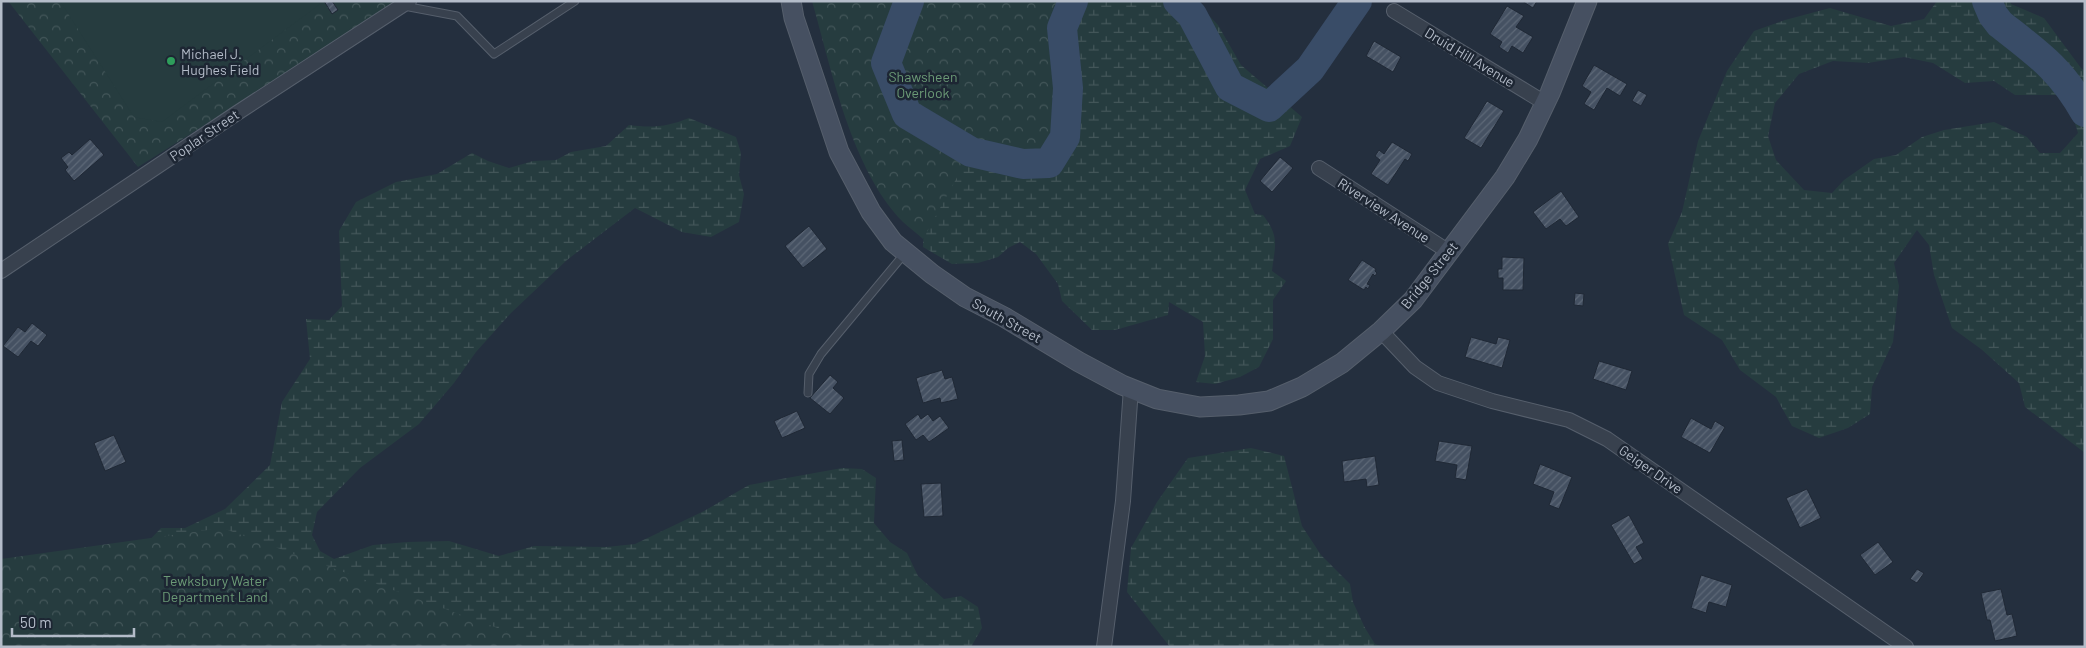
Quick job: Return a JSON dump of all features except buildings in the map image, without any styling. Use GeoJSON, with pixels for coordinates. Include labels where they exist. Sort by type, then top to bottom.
{"type":"FeatureCollection","features":[{"type":"Feature","properties":{"kind":"street","name":"South Street"},"geometry":{"type":"LineString","coordinates":[[791,1],[794,18],[839,152],[871,212],[892,242],[932,274],[966,297],[1004,317],[1079,362],[1131,388]]}},
{"type":"Feature","properties":{"kind":"street","name":"Bridge Street"},"geometry":{"type":"LineString","coordinates":[[1131,388],[1157,399],[1200,407],[1239,405],[1269,400],[1302,387],[1342,363],[1381,331],[1412,300],[1505,176],[1528,140],[1587,1]]}},
{"type":"Feature","properties":{"kind":"street","name":"Poplar Street"},"geometry":{"type":"LineString","coordinates":[[1,271],[229,118],[405,4]]}},
{"type":"Feature","properties":{"kind":"street","name":"Druid Hill Avenue"},"geometry":{"type":"LineString","coordinates":[[1394,11],[1545,103]]}},
{"type":"Feature","properties":{"kind":"street","name":"Riverview Avenue"},"geometry":{"type":"LineString","coordinates":[[1319,168],[1448,252]]}},
{"type":"Feature","properties":{"kind":"street","name":"Geiger Drive"},"geometry":{"type":"LineString","coordinates":[[1381,331],[1415,367],[1438,383],[1492,401],[1569,420],[1607,439],[1906,647]]}},
{"type":"Feature","properties":{"kind":"street"},"geometry":{"type":"LineString","coordinates":[[1104,647],[1122,501],[1131,388]]}},
{"type":"Feature","properties":{"kind":"lane"},"geometry":{"type":"LineString","coordinates":[[405,4],[457,16],[494,54],[575,1]]}},
{"type":"Feature","properties":{"kind":"lane"},"geometry":{"type":"LineString","coordinates":[[808,393],[810,374],[821,354],[906,253]]}},
{"type":"Feature","properties":{"kind":"green space"},"geometry":{"type":"Polygon","coordinates":[[[8,1],[402,1],[138,167],[8,1]]]}},
{"type":"Feature","properties":{"kind":"green space","name":"Michael J. Hughes Field"},"geometry":{"type":"Polygon","coordinates":[[[60,1],[318,1],[320,4],[162,122],[134,117],[60,1]]]}},
{"type":"Feature","properties":{"kind":"green space","name":"Shawsheen Overlook"},"geometry":{"type":"Polygon","coordinates":[[[812,1],[1073,1],[1062,28],[1068,88],[1065,137],[1049,163],[1023,164],[971,152],[923,239],[903,222],[885,200],[870,175],[857,147],[836,88],[812,1]]]}},
{"type":"Feature","properties":{"kind":"green space"},"geometry":{"type":"Polygon","coordinates":[[[850,1],[1195,1],[1218,25],[1241,65],[1302,117],[1290,146],[1260,159],[1245,190],[1255,214],[1263,215],[1272,229],[1275,248],[1272,271],[1286,281],[1273,300],[1273,339],[1259,367],[1240,377],[1215,384],[1196,382],[1205,356],[1203,322],[1169,302],[1168,315],[1115,330],[1092,330],[1062,301],[1058,284],[1036,254],[1020,242],[1008,248],[998,257],[978,263],[952,264],[923,247],[924,224],[850,1]]]}},
{"type":"Feature","properties":{"kind":"green space"},"geometry":{"type":"Polygon","coordinates":[[[1937,1],[2010,1],[2011,4],[2044,18],[2085,71],[2085,453],[2025,407],[2019,383],[1981,349],[1952,328],[1934,275],[1929,245],[1917,230],[1894,263],[1899,286],[1893,342],[1872,387],[1870,414],[1848,428],[1819,438],[1792,426],[1776,397],[1740,370],[1722,340],[1684,315],[1668,244],[1682,212],[1698,141],[1727,71],[1754,31],[1785,20],[1830,8],[1891,26],[1924,19],[1937,1]],[[1904,57],[1868,63],[1833,61],[1799,74],[1775,103],[1768,136],[1776,160],[1804,190],[1832,193],[1844,180],[1874,159],[1896,155],[1922,137],[1944,130],[1994,122],[2027,137],[2040,153],[2060,153],[2078,133],[2070,108],[2059,95],[2015,95],[1994,81],[1965,83],[1933,63],[1904,57]]]}},
{"type":"Feature","properties":{"kind":"green space"},"geometry":{"type":"Polygon","coordinates":[[[689,118],[736,137],[741,153],[739,175],[744,194],[739,222],[711,237],[682,232],[635,208],[567,260],[511,313],[476,352],[454,383],[419,424],[360,468],[317,512],[312,535],[320,551],[334,559],[373,545],[449,541],[499,556],[534,546],[606,547],[635,544],[704,511],[749,485],[842,468],[862,469],[876,478],[874,523],[890,542],[907,553],[918,576],[944,599],[961,596],[978,607],[982,628],[971,647],[7,647],[142,548],[161,528],[185,528],[225,509],[270,465],[282,402],[310,359],[306,319],[329,320],[342,306],[339,231],[356,202],[396,182],[437,174],[472,153],[509,168],[533,161],[556,160],[571,152],[606,146],[629,125],[659,126],[689,118]]]}},
{"type":"Feature","properties":{"kind":"green space"},"geometry":{"type":"Polygon","coordinates":[[[1251,448],[1284,456],[1302,526],[1321,555],[1350,584],[1353,602],[1365,628],[1375,644],[1384,647],[1170,647],[1127,592],[1131,548],[1157,502],[1188,458],[1251,448]]]}},
{"type":"Feature","properties":{"kind":"green space","name":"Tewksbury Water Department Land"},"geometry":{"type":"Polygon","coordinates":[[[222,528],[550,647],[1,647],[1,559],[222,528]]]}},
{"type":"Feature","properties":{"kind":"waterway"},"geometry":{"type":"LineString","coordinates":[[909,1],[886,63],[907,114],[971,152],[1023,164],[1049,163],[1065,137],[1068,88],[1062,28],[1073,1]]}},
{"type":"Feature","properties":{"kind":"waterway"},"geometry":{"type":"LineString","coordinates":[[1178,1],[1192,15],[1230,87],[1269,107],[1310,69],[1357,1]]}},
{"type":"Feature","properties":{"kind":"waterway"},"geometry":{"type":"LineString","coordinates":[[1987,1],[1993,15],[2000,24],[2037,53],[2057,73],[2067,84],[2085,112]]}},
{"type":"Feature","properties":{"kind":"place","name":"Michael J. Hughes Field"},"geometry":{"type":"Point","coordinates":[171,61]}}]}
